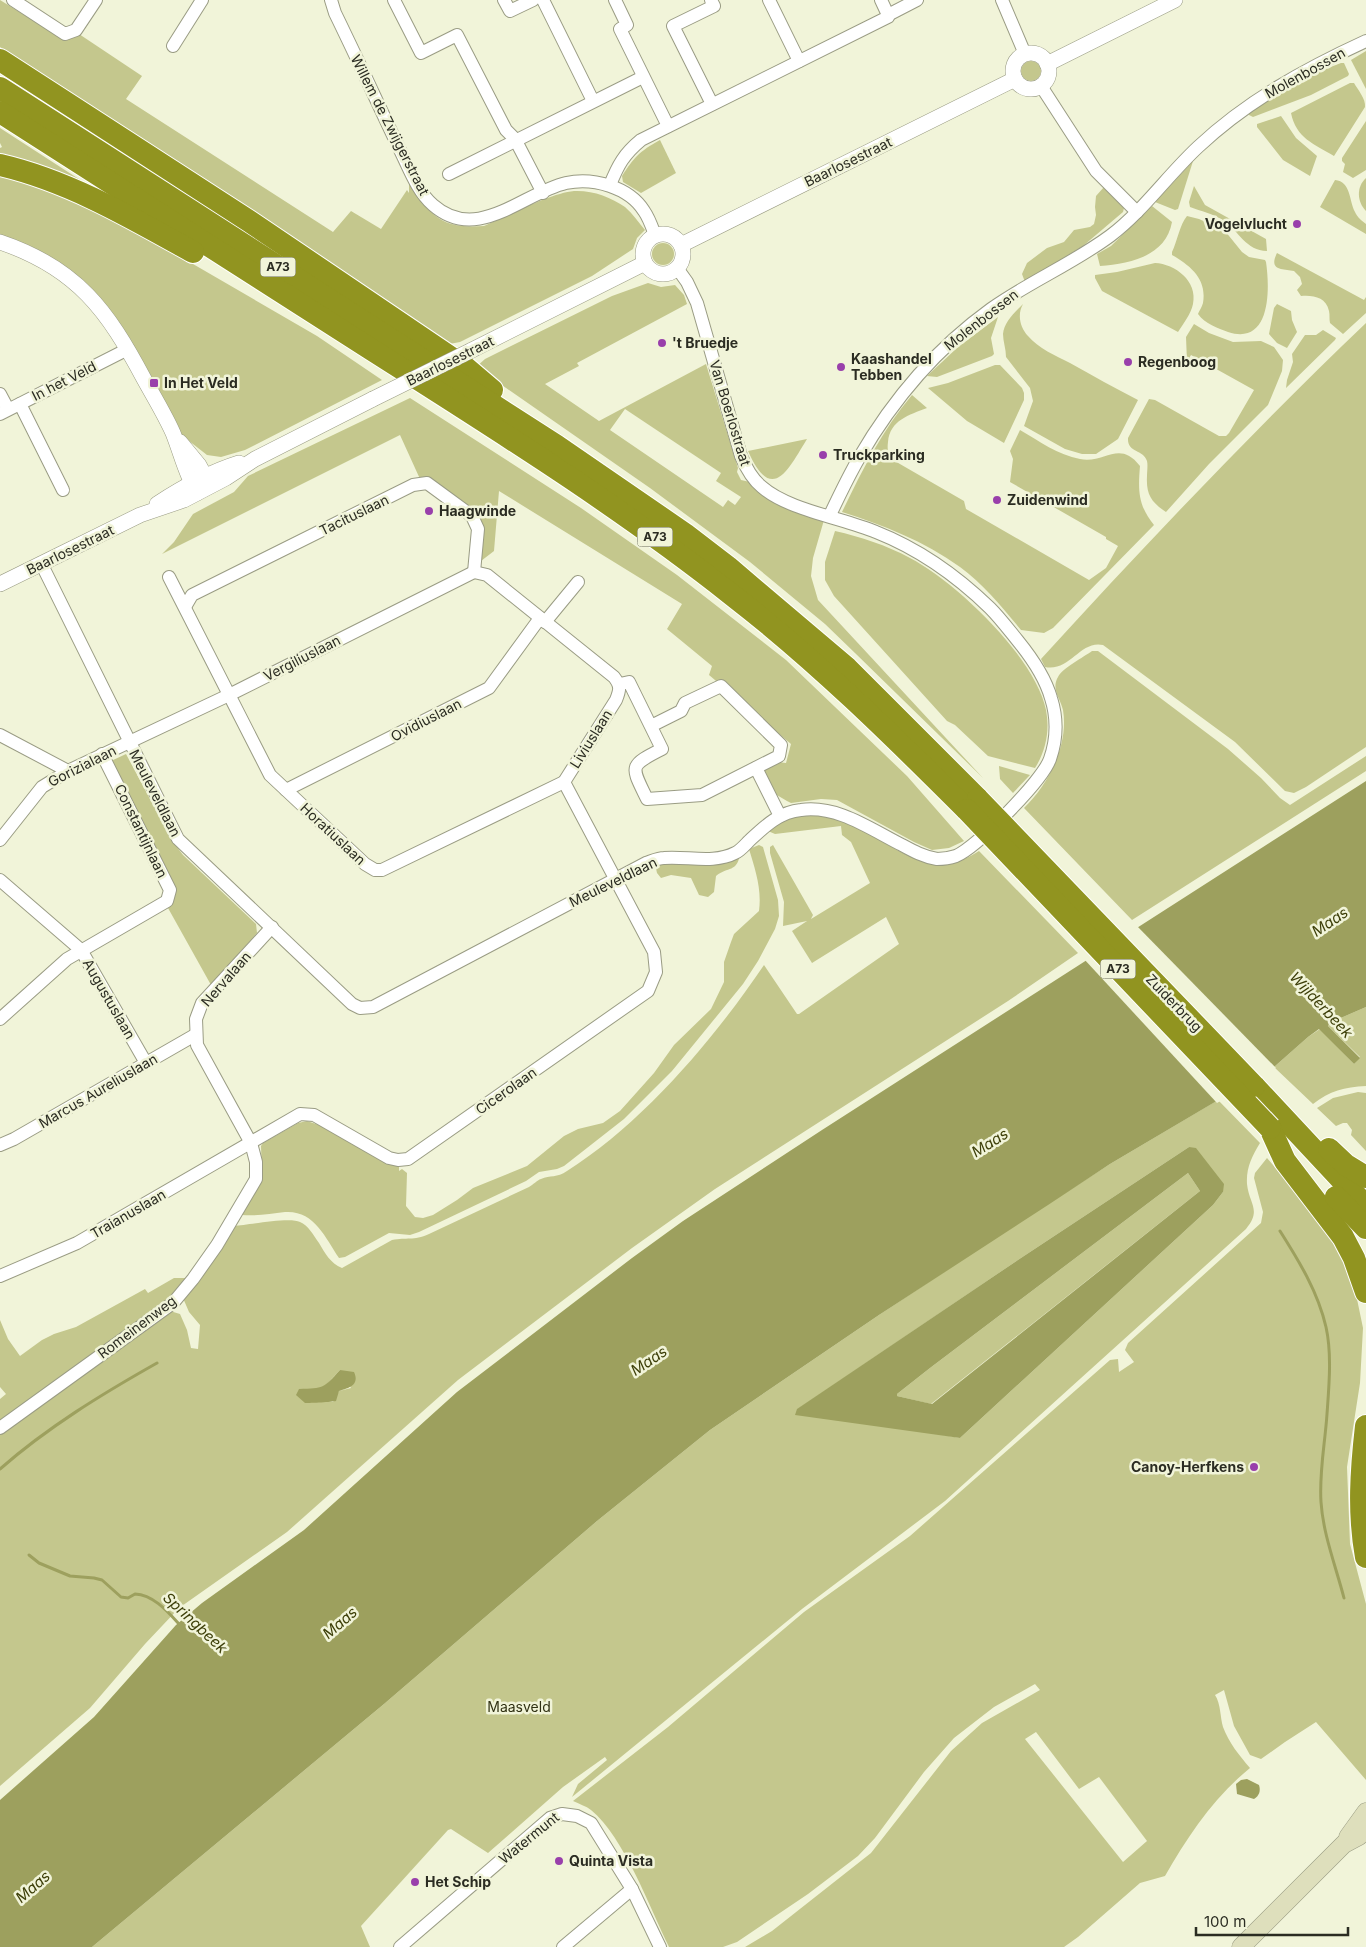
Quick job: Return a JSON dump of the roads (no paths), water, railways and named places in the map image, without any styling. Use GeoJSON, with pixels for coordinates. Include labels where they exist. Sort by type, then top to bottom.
{"type":"FeatureCollection","features":[{"type":"Feature","properties":{"kind":"highway","name":"A73"},"geometry":{"type":"LineString","coordinates":[[0,60],[241,216],[465,368],[557,446]]}},
{"type":"Feature","properties":{"kind":"highway","name":"A73"},"geometry":{"type":"LineString","coordinates":[[0,88],[557,446],[685,534],[774,605],[854,674],[972,804]]}},
{"type":"Feature","properties":{"kind":"highway","name":"A73"},"geometry":{"type":"LineString","coordinates":[[0,112],[496,428],[658,538],[733,595],[839,685],[972,804]]}},
{"type":"Feature","properties":{"kind":"highway","name":"A73"},"geometry":{"type":"LineString","coordinates":[[0,165],[68,187],[129,216],[204,258],[308,309]]}},
{"type":"Feature","properties":{"kind":"highway","name":"Zuiderbrug"},"geometry":{"type":"LineString","coordinates":[[972,804],[1254,1086],[1300,1148]]}},
{"type":"Feature","properties":{"kind":"highway","name":"Zuiderbrug"},"geometry":{"type":"LineString","coordinates":[[972,804],[1270,1128],[1300,1148]]}},
{"type":"Feature","properties":{"kind":"highway","name":"A73"},"geometry":{"type":"LineString","coordinates":[[1300,1148],[1346,1165],[1366,1177]]}},
{"type":"Feature","properties":{"kind":"highway","name":"A73"},"geometry":{"type":"LineString","coordinates":[[1300,1148],[1366,1206]]}},
{"type":"Feature","properties":{"kind":"highway","name":"A73"},"geometry":{"type":"LineString","coordinates":[[1300,1148],[1366,1228]]}},
{"type":"Feature","properties":{"kind":"highway","name":"A73"},"geometry":{"type":"LineString","coordinates":[[1300,1148],[1354,1258],[1366,1292]]}},
{"type":"Feature","properties":{"kind":"highway"},"geometry":{"type":"LineString","coordinates":[[1366,1426],[1360,1500],[1366,1557]]}},
{"type":"Feature","properties":{"kind":"main road"},"geometry":{"type":"LineString","coordinates":[[1241,1947],[1344,1844],[1366,1812]]}},
{"type":"Feature","properties":{"kind":"main road"},"geometry":{"type":"LineString","coordinates":[[1344,1844],[1366,1829]]}},
{"type":"Feature","properties":{"kind":"street"},"geometry":{"type":"LineString","coordinates":[[13,0],[65,34],[76,30],[96,0]]}},
{"type":"Feature","properties":{"kind":"street"},"geometry":{"type":"LineString","coordinates":[[173,46],[202,0]]}},
{"type":"Feature","properties":{"kind":"street","name":"Willem de Zwijgerstraat"},"geometry":{"type":"LineString","coordinates":[[331,0],[335,13],[418,186],[432,204],[444,213],[461,218],[477,219],[494,216],[566,183],[589,182],[610,185],[629,196],[644,210],[655,235]]}},
{"type":"Feature","properties":{"kind":"street"},"geometry":{"type":"LineString","coordinates":[[394,0],[421,53],[457,35],[506,130],[515,139],[543,193]]}},
{"type":"Feature","properties":{"kind":"street"},"geometry":{"type":"LineString","coordinates":[[504,0],[510,11],[533,0]]}},
{"type":"Feature","properties":{"kind":"street"},"geometry":{"type":"LineString","coordinates":[[542,0],[593,101]]}},
{"type":"Feature","properties":{"kind":"street"},"geometry":{"type":"LineString","coordinates":[[615,0],[628,25],[620,29],[668,126]]}},
{"type":"Feature","properties":{"kind":"street"},"geometry":{"type":"LineString","coordinates":[[769,0],[799,61]]}},
{"type":"Feature","properties":{"kind":"street"},"geometry":{"type":"LineString","coordinates":[[881,0],[888,15]]}},
{"type":"Feature","properties":{"kind":"street"},"geometry":{"type":"LineString","coordinates":[[610,185],[617,167],[626,152],[641,140],[888,17],[888,15],[917,0]]}},
{"type":"Feature","properties":{"kind":"street"},"geometry":{"type":"LineString","coordinates":[[1047,64],[1175,0]]}},
{"type":"Feature","properties":{"kind":"street"},"geometry":{"type":"LineString","coordinates":[[1005,1],[1025,54]]}},
{"type":"Feature","properties":{"kind":"street"},"geometry":{"type":"LineString","coordinates":[[712,104],[673,26],[713,3]]}},
{"type":"Feature","properties":{"kind":"street","name":"Molenbossen"},"geometry":{"type":"LineString","coordinates":[[830,516],[858,459],[879,426],[898,399],[950,342],[1020,289],[1086,252],[1110,236],[1137,212],[1196,149],[1239,112],[1305,70],[1366,41]]}},
{"type":"Feature","properties":{"kind":"street"},"geometry":{"type":"LineString","coordinates":[[1025,54],[1038,54],[1047,64],[1048,76],[1041,86],[1026,88],[1015,79],[1015,64],[1025,54]]}},
{"type":"Feature","properties":{"kind":"street"},"geometry":{"type":"LineString","coordinates":[[449,174],[643,76]]}},
{"type":"Feature","properties":{"kind":"street","name":"Baarlosestraat"},"geometry":{"type":"LineString","coordinates":[[681,246],[1015,79]]}},
{"type":"Feature","properties":{"kind":"street"},"geometry":{"type":"LineString","coordinates":[[1041,86],[1096,171],[1137,212]]}},
{"type":"Feature","properties":{"kind":"street"},"geometry":{"type":"LineString","coordinates":[[666,234],[671,236],[681,246],[682,258],[677,268],[670,273],[662,274],[652,271],[643,258],[644,247],[650,238],[655,235],[666,234]]}},
{"type":"Feature","properties":{"kind":"street"},"geometry":{"type":"LineString","coordinates":[[0,242],[18,248],[54,267],[84,289],[101,309],[128,349],[172,432],[199,465],[201,485]]}},
{"type":"Feature","properties":{"kind":"street","name":"Baarlosestraat"},"geometry":{"type":"LineString","coordinates":[[0,584],[140,515],[184,500],[201,485],[226,478],[255,459],[645,263]]}},
{"type":"Feature","properties":{"kind":"street","name":"Van Boerlostraat"},"geometry":{"type":"LineString","coordinates":[[677,268],[688,282],[697,303],[741,456],[748,471],[761,487],[778,498],[830,516]]}},
{"type":"Feature","properties":{"kind":"street","name":"In het Veld"},"geometry":{"type":"LineString","coordinates":[[9,409],[128,349]]}},
{"type":"Feature","properties":{"kind":"street"},"geometry":{"type":"LineString","coordinates":[[0,394],[63,490]]}},
{"type":"Feature","properties":{"kind":"street","name":"Tacituslaan"},"geometry":{"type":"LineString","coordinates":[[185,607],[192,595],[413,485],[427,483],[472,516],[478,529],[474,572]]}},
{"type":"Feature","properties":{"kind":"street","name":"Meuleveldlaan"},"geometry":{"type":"LineString","coordinates":[[41,564],[178,839],[352,1004],[360,1008],[373,1007],[615,880],[662,858],[720,858],[737,853],[769,823],[780,816],[799,810],[822,809],[846,816],[923,856],[940,859],[956,856],[972,846],[1021,800],[1042,775],[1050,760],[1056,733],[1051,698],[1044,680],[1030,656],[992,609],[948,572],[910,548],[876,532],[830,516]]}},
{"type":"Feature","properties":{"kind":"street"},"geometry":{"type":"LineString","coordinates":[[474,572],[487,574],[614,677],[620,684],[629,682],[662,749],[640,760],[635,766],[635,775],[647,799],[702,795],[779,756],[781,745],[720,686],[686,703],[681,711],[651,726]]}},
{"type":"Feature","properties":{"kind":"street","name":"Vergiliuslaan"},"geometry":{"type":"LineString","coordinates":[[130,742],[474,572]]}},
{"type":"Feature","properties":{"kind":"street"},"geometry":{"type":"LineString","coordinates":[[169,577],[228,695]]}},
{"type":"Feature","properties":{"kind":"street"},"geometry":{"type":"LineString","coordinates":[[543,620],[578,582]]}},
{"type":"Feature","properties":{"kind":"street","name":"Ovidiuslaan"},"geometry":{"type":"LineString","coordinates":[[286,790],[489,688],[543,620]]}},
{"type":"Feature","properties":{"kind":"street","name":"Liviuslaan"},"geometry":{"type":"LineString","coordinates":[[615,880],[564,782],[616,700],[620,684]]}},
{"type":"Feature","properties":{"kind":"street","name":"Horatiuslaan"},"geometry":{"type":"LineString","coordinates":[[228,695],[270,775],[364,864],[375,870],[382,870],[564,782]]}},
{"type":"Feature","properties":{"kind":"street"},"geometry":{"type":"LineString","coordinates":[[0,736],[68,771]]}},
{"type":"Feature","properties":{"kind":"street","name":"Gorizialaan"},"geometry":{"type":"LineString","coordinates":[[0,840],[42,786],[102,754],[130,742]]}},
{"type":"Feature","properties":{"kind":"street","name":"Constantijnlaan"},"geometry":{"type":"LineString","coordinates":[[0,1019],[67,958],[167,902],[170,890],[102,754]]}},
{"type":"Feature","properties":{"kind":"street"},"geometry":{"type":"LineString","coordinates":[[756,768],[780,816]]}},
{"type":"Feature","properties":{"kind":"street","name":"Augustuslaan"},"geometry":{"type":"LineString","coordinates":[[0,880],[81,950],[146,1063]]}},
{"type":"Feature","properties":{"kind":"street","name":"Cicerolaan"},"geometry":{"type":"LineString","coordinates":[[252,1143],[300,1114],[314,1115],[389,1158],[398,1160],[408,1159],[648,991],[656,972],[654,952],[615,880]]}},
{"type":"Feature","properties":{"kind":"street","name":"Nervalaan"},"geometry":{"type":"LineString","coordinates":[[195,1036],[196,1019],[202,1003],[272,927]]}},
{"type":"Feature","properties":{"kind":"street"},"geometry":{"type":"LineString","coordinates":[[195,1036],[197,1045],[252,1143]]}},
{"type":"Feature","properties":{"kind":"street","name":"Marcus Aureliuslaan"},"geometry":{"type":"LineString","coordinates":[[0,1145],[14,1139],[195,1036]]}},
{"type":"Feature","properties":{"kind":"street","name":"Traianuslaan"},"geometry":{"type":"LineString","coordinates":[[0,1276],[78,1243],[252,1143]]}},
{"type":"Feature","properties":{"kind":"street","name":"Romeinenweg"},"geometry":{"type":"LineString","coordinates":[[0,1428],[173,1302],[193,1279],[217,1244],[256,1179],[256,1162],[252,1143]]}},
{"type":"Feature","properties":{"kind":"street","name":"Watermunt"},"geometry":{"type":"LineString","coordinates":[[400,1947],[562,1809],[590,1823],[632,1889]]}},
{"type":"Feature","properties":{"kind":"street"},"geometry":{"type":"LineString","coordinates":[[564,1947],[632,1889],[660,1947]]}},
{"type":"Feature","properties":{"kind":"water"},"geometry":{"type":"Polygon","coordinates":[[[1366,781],[1366,1007],[1331,1020],[1328,1026],[1360,1058],[1354,1064],[1319,1029],[1274,1067],[1110,1164],[879,1315],[710,1430],[597,1521],[384,1704],[92,1947],[0,1947],[0,1800],[94,1717],[176,1625],[202,1603],[304,1530],[457,1392],[683,1221],[1366,781]]]}},
{"type":"Feature","properties":{"kind":"water"},"geometry":{"type":"Polygon","coordinates":[[[1189,1147],[1196,1148],[1224,1184],[1223,1192],[1213,1205],[960,1438],[795,1415],[797,1409],[1189,1147]],[[1188,1173],[930,1368],[897,1394],[897,1396],[932,1404],[1200,1191],[1188,1173]]]}},
{"type":"Feature","properties":{"kind":"water"},"geometry":{"type":"Polygon","coordinates":[[[340,1370],[354,1372],[356,1380],[350,1387],[339,1391],[336,1401],[305,1403],[296,1395],[299,1389],[318,1388],[326,1384],[340,1370]]]}},
{"type":"Feature","properties":{"kind":"water"},"geometry":{"type":"Polygon","coordinates":[[[1247,1779],[1259,1785],[1259,1793],[1254,1799],[1237,1794],[1236,1784],[1241,1780],[1247,1779]]]}},
{"type":"Feature","properties":{"kind":"waterway"},"geometry":{"type":"LineString","coordinates":[[1280,1231],[1313,1289],[1323,1314],[1328,1337],[1329,1381],[1321,1469],[1321,1502],[1327,1538],[1344,1598]]}},
{"type":"Feature","properties":{"kind":"waterway"},"geometry":{"type":"LineString","coordinates":[[0,1469],[37,1439],[76,1412],[157,1363]]}},
{"type":"Feature","properties":{"kind":"waterway","name":"Springbeek"},"geometry":{"type":"LineString","coordinates":[[29,1555],[39,1563],[70,1576],[102,1580],[121,1597],[128,1598],[135,1594],[148,1597],[160,1605],[180,1625]]}},
{"type":"Feature","properties":{"kind":"place","name":"Vogelvlucht"},"geometry":{"type":"Point","coordinates":[1297,224]}},
{"type":"Feature","properties":{"kind":"place","name":"'t Bruedje"},"geometry":{"type":"Point","coordinates":[662,343]}},
{"type":"Feature","properties":{"kind":"place","name":"Regenboog"},"geometry":{"type":"Point","coordinates":[1128,362]}},
{"type":"Feature","properties":{"kind":"place","name":"Kaashandel Tebben"},"geometry":{"type":"Point","coordinates":[841,367]}},
{"type":"Feature","properties":{"kind":"place","name":"In Het Veld"},"geometry":{"type":"Point","coordinates":[154,383]}},
{"type":"Feature","properties":{"kind":"place","name":"Truckparking"},"geometry":{"type":"Point","coordinates":[823,455]}},
{"type":"Feature","properties":{"kind":"place","name":"Zuidenwind"},"geometry":{"type":"Point","coordinates":[997,500]}},
{"type":"Feature","properties":{"kind":"place","name":"Haagwinde"},"geometry":{"type":"Point","coordinates":[429,511]}},
{"type":"Feature","properties":{"kind":"place","name":"Canoy-Herfkens"},"geometry":{"type":"Point","coordinates":[1254,1467]}},
{"type":"Feature","properties":{"kind":"place","name":"Quinta Vista"},"geometry":{"type":"Point","coordinates":[559,1861]}},
{"type":"Feature","properties":{"kind":"place","name":"Het Schip"},"geometry":{"type":"Point","coordinates":[415,1882]}},
{"type":"Feature","properties":{"kind":"water label","name":"Maas"},"geometry":{"type":"Point","coordinates":[1330,922]}},
{"type":"Feature","properties":{"kind":"water label","name":"Wijlderbeek"},"geometry":{"type":"Point","coordinates":[1321,1005]}},
{"type":"Feature","properties":{"kind":"water label","name":"Maas"},"geometry":{"type":"Point","coordinates":[990,1143]}},
{"type":"Feature","properties":{"kind":"water label","name":"Maas"},"geometry":{"type":"Point","coordinates":[649,1361]}},
{"type":"Feature","properties":{"kind":"water label","name":"Maas"},"geometry":{"type":"Point","coordinates":[340,1623]}},
{"type":"Feature","properties":{"kind":"water label","name":"Maas"},"geometry":{"type":"Point","coordinates":[33,1887]}},
{"type":"Feature","properties":{"kind":"park label","name":"Maasveld"},"geometry":{"type":"Point","coordinates":[519,1707]}}]}
